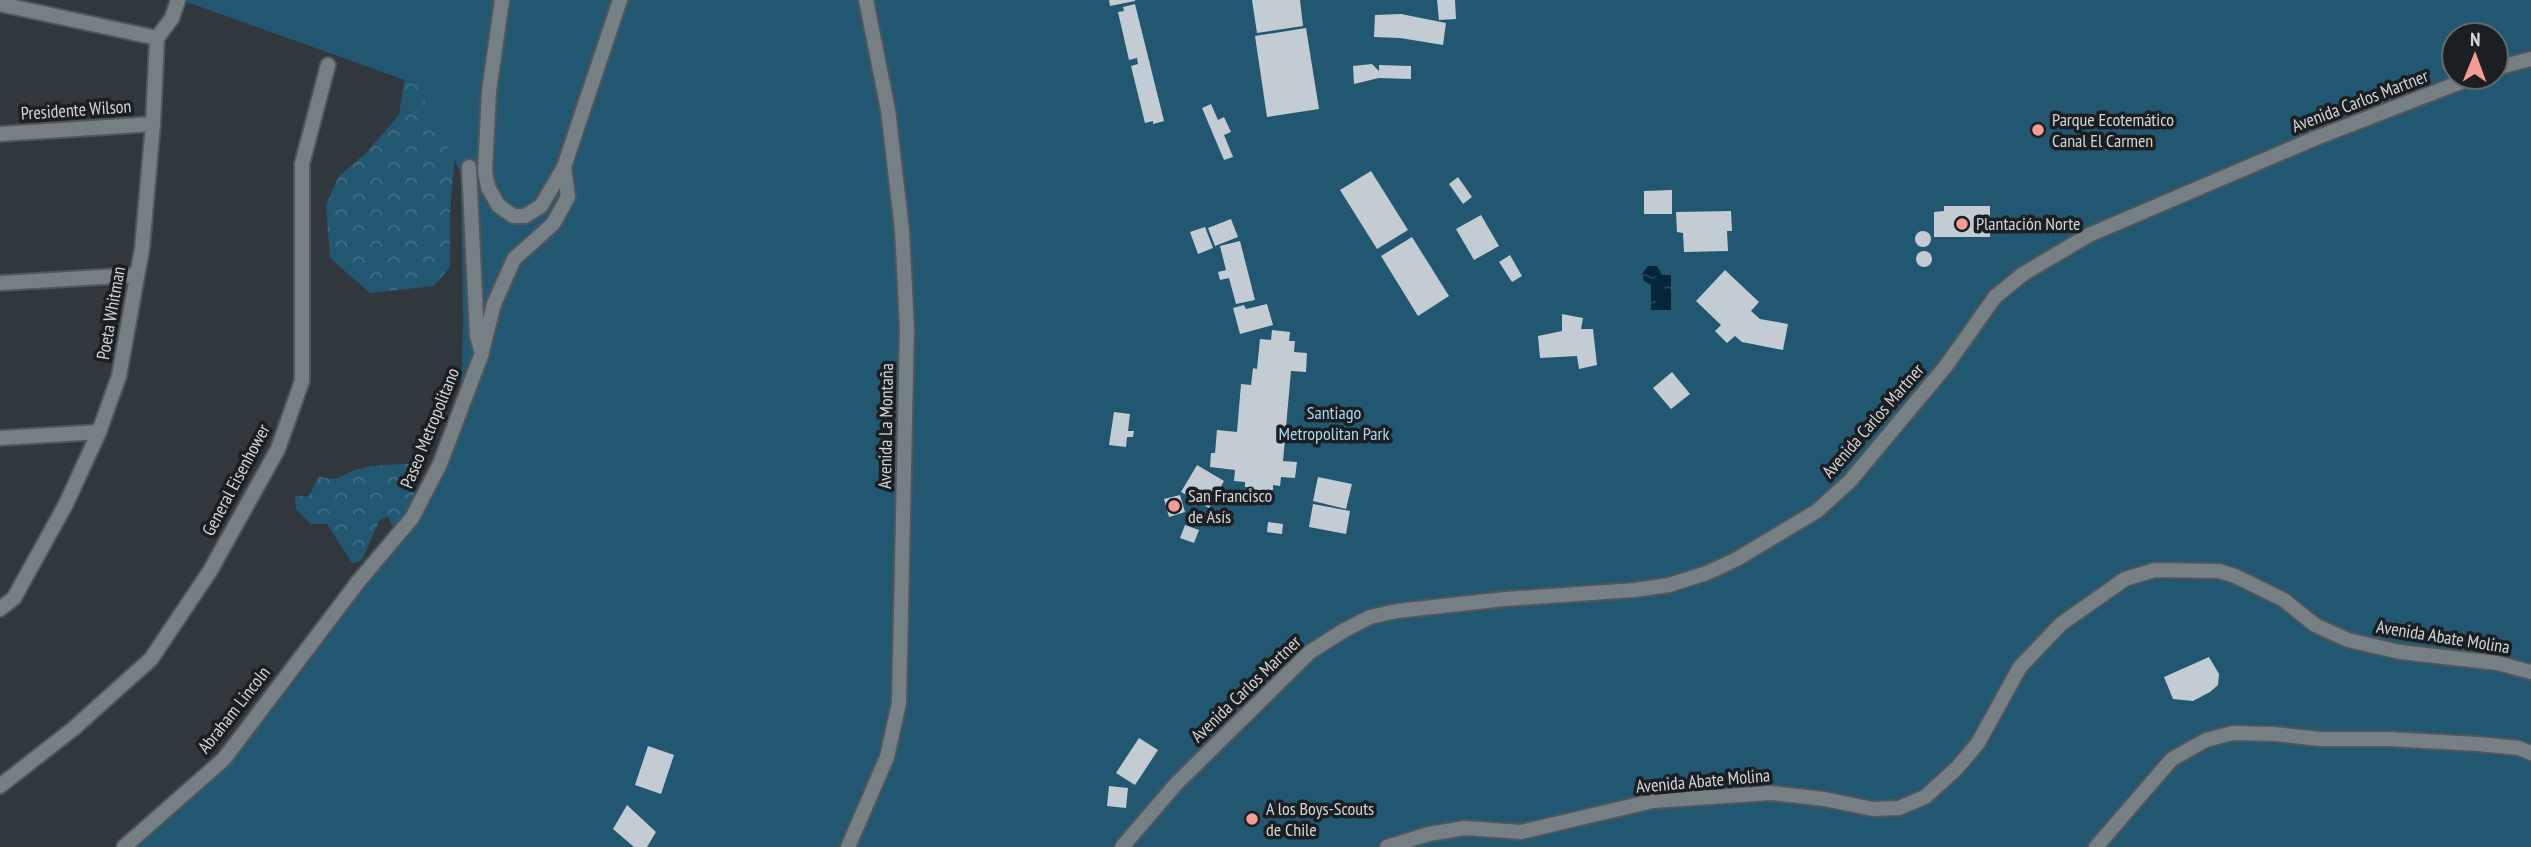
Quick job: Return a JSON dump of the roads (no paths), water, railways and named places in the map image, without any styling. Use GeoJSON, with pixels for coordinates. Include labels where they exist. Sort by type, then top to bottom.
{"type":"FeatureCollection","features":[{"type":"Feature","properties":{"kind":"street","name":"Poeta Whitman"},"geometry":{"type":"LineString","coordinates":[[0,609],[65,504],[99,432],[120,376],[137,275],[153,124],[157,38],[172,18],[178,0]]}},
{"type":"Feature","properties":{"kind":"street"},"geometry":{"type":"LineString","coordinates":[[502,0],[485,135],[485,171],[488,187],[498,205],[513,216],[525,216],[541,206],[564,167],[620,0]]}},
{"type":"Feature","properties":{"kind":"street","name":"Avenida La Montaña"},"geometry":{"type":"LineString","coordinates":[[848,847],[887,757],[899,703],[907,328],[899,206],[888,110],[866,0]]}},
{"type":"Feature","properties":{"kind":"street"},"geometry":{"type":"LineString","coordinates":[[0,4],[157,38]]}},
{"type":"Feature","properties":{"kind":"street"},"geometry":{"type":"LineString","coordinates":[[2510,64],[2531,59]]}},
{"type":"Feature","properties":{"kind":"street","name":"General Eisenhower"},"geometry":{"type":"LineString","coordinates":[[0,786],[73,729],[150,659],[209,572],[278,449],[302,381],[302,164],[328,65]]}},
{"type":"Feature","properties":{"kind":"street","name":"Avenida Carlos Martner"},"geometry":{"type":"LineString","coordinates":[[1122,847],[1176,784],[1300,662],[1343,631],[1370,617],[1397,611],[1669,585],[1707,573],[1737,559],[1816,511],[1850,481],[1946,366],[1995,297],[2034,267],[2089,235],[2316,138],[2440,90]]}},
{"type":"Feature","properties":{"kind":"street","name":"Presidente Wilson"},"geometry":{"type":"LineString","coordinates":[[0,134],[153,124]]}},
{"type":"Feature","properties":{"kind":"street"},"geometry":{"type":"LineString","coordinates":[[469,167],[477,336],[482,352]]}},
{"type":"Feature","properties":{"kind":"street","name":"Paseo Metropolitano"},"geometry":{"type":"LineString","coordinates":[[358,582],[412,517],[440,464],[482,352],[494,304],[514,259],[553,224],[568,197],[564,167]]}},
{"type":"Feature","properties":{"kind":"street"},"geometry":{"type":"LineString","coordinates":[[0,284],[137,275]]}},
{"type":"Feature","properties":{"kind":"street"},"geometry":{"type":"LineString","coordinates":[[0,438],[99,432]]}},
{"type":"Feature","properties":{"kind":"street","name":"Avenida Abate Molina"},"geometry":{"type":"LineString","coordinates":[[1387,847],[1429,834],[1465,828],[1521,832],[1653,801],[1771,793],[1824,799],[1873,809],[1899,808],[1926,797],[1957,768],[1978,743],[2020,667],[2061,624],[2125,579],[2155,570],[2220,571],[2235,576],[2284,600],[2315,625],[2348,640],[2400,652],[2497,663],[2531,672]]}},
{"type":"Feature","properties":{"kind":"street","name":"Abraham Lincoln"},"geometry":{"type":"LineString","coordinates":[[124,847],[224,760],[358,582]]}},
{"type":"Feature","properties":{"kind":"street"},"geometry":{"type":"LineString","coordinates":[[2096,847],[2172,760],[2206,740],[2233,733],[2465,744],[2519,748],[2531,753]]}},
{"type":"Feature","properties":{"kind":"water"},"geometry":{"type":"Polygon","coordinates":[[[1648,266],[1657,266],[1662,275],[1671,275],[1671,310],[1651,310],[1651,285],[1644,281],[1642,274],[1648,266]]]}},
{"type":"Feature","properties":{"kind":"place","name":"Parque Ecotemático Canal El Carmen"},"geometry":{"type":"Point","coordinates":[2038,130]}},
{"type":"Feature","properties":{"kind":"place","name":"Plantación Norte"},"geometry":{"type":"Point","coordinates":[1962,224]}},
{"type":"Feature","properties":{"kind":"place","name":"San Francisco de Asís"},"geometry":{"type":"Point","coordinates":[1174,506]}},
{"type":"Feature","properties":{"kind":"place","name":"A los Boys-Scouts de Chile"},"geometry":{"type":"Point","coordinates":[1252,819]}},
{"type":"Feature","properties":{"kind":"park label","name":"Santiago Metropolitan Park"},"geometry":{"type":"Point","coordinates":[1334,423]}}]}
